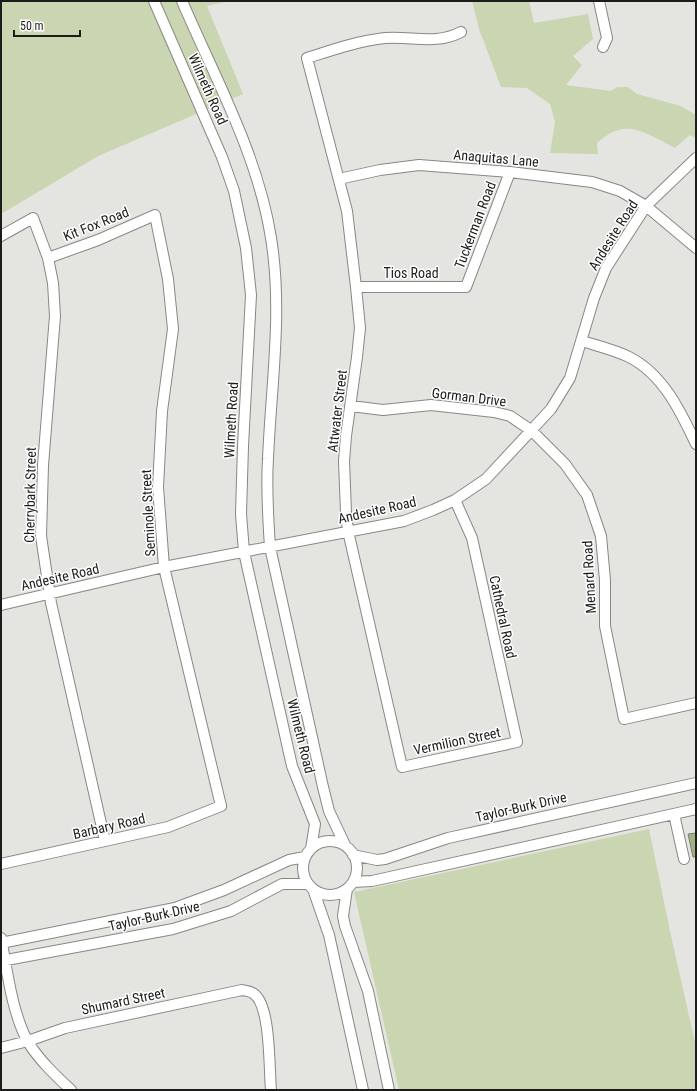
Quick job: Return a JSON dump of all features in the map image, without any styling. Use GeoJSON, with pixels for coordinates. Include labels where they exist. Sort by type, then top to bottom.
{"type":"FeatureCollection","features":[{"type":"Feature","properties":{"kind":"street","name":"Wilmeth Road"},"geometry":{"type":"LineString","coordinates":[[154,1],[222,157],[234,190],[247,256],[251,296],[241,514],[244,552],[292,766],[315,824],[308,853]]}},
{"type":"Feature","properties":{"kind":"street","name":"Wilmeth Road"},"geometry":{"type":"LineString","coordinates":[[182,1],[215,78],[239,128],[256,177],[271,238],[277,292],[276,339],[268,459],[267,506],[270,546],[322,787],[329,811],[345,845]]}},
{"type":"Feature","properties":{"kind":"street"},"geometry":{"type":"LineString","coordinates":[[599,1],[607,38],[603,47]]}},
{"type":"Feature","properties":{"kind":"street","name":"Attwater Street"},"geometry":{"type":"LineString","coordinates":[[402,767],[348,531],[344,461],[360,328],[351,237],[339,179],[307,58],[360,42],[386,38],[445,39],[461,32]]}},
{"type":"Feature","properties":{"kind":"street","name":"Andesite Road"},"geometry":{"type":"LineString","coordinates":[[1,605],[164,567],[404,521],[455,500],[486,480],[551,409],[570,378],[594,298],[606,268],[646,206],[696,158]]}},
{"type":"Feature","properties":{"kind":"street","name":"Anaquitas Lane"},"geometry":{"type":"LineString","coordinates":[[339,179],[380,170],[419,165],[510,172],[592,182],[620,191],[646,206],[696,248]]}},
{"type":"Feature","properties":{"kind":"street","name":"Tuckerman Road"},"geometry":{"type":"LineString","coordinates":[[466,287],[510,172]]}},
{"type":"Feature","properties":{"kind":"street","name":"Kit Fox Road"},"geometry":{"type":"LineString","coordinates":[[48,258],[98,240],[155,215]]}},
{"type":"Feature","properties":{"kind":"street","name":"Seminole Street"},"geometry":{"type":"LineString","coordinates":[[155,215],[168,279],[173,329],[162,411],[158,486],[164,567],[220,806]]}},
{"type":"Feature","properties":{"kind":"street","name":"Cherrybark Street"},"geometry":{"type":"LineString","coordinates":[[1,236],[33,218],[48,258],[53,283],[55,316],[43,465],[41,536],[50,594],[105,841]]}},
{"type":"Feature","properties":{"kind":"street","name":"Tios Road"},"geometry":{"type":"LineString","coordinates":[[356,288],[466,287]]}},
{"type":"Feature","properties":{"kind":"street"},"geometry":{"type":"LineString","coordinates":[[582,341],[629,357],[645,367],[668,392],[685,421],[696,444]]}},
{"type":"Feature","properties":{"kind":"street","name":"Gorman Drive"},"geometry":{"type":"LineString","coordinates":[[351,406],[383,410],[431,405],[458,407],[510,416],[532,431]]}},
{"type":"Feature","properties":{"kind":"street","name":"Menard Road"},"geometry":{"type":"LineString","coordinates":[[532,431],[566,464],[578,480],[587,496],[598,524],[603,551],[605,626],[624,719],[696,703]]}},
{"type":"Feature","properties":{"kind":"street","name":"Cathedral Road"},"geometry":{"type":"LineString","coordinates":[[455,500],[472,538],[517,742]]}},
{"type":"Feature","properties":{"kind":"street","name":"Vermilion Street"},"geometry":{"type":"LineString","coordinates":[[402,767],[517,742]]}},
{"type":"Feature","properties":{"kind":"street","name":"Taylor-Burk Drive"},"geometry":{"type":"LineString","coordinates":[[353,855],[377,860],[385,859],[448,838],[696,783]]}},
{"type":"Feature","properties":{"kind":"street","name":"Barbary Road"},"geometry":{"type":"LineString","coordinates":[[1,864],[168,827],[220,806]]}},
{"type":"Feature","properties":{"kind":"street"},"geometry":{"type":"LineString","coordinates":[[311,887],[321,894],[330,895],[339,893],[350,886],[696,809]]}},
{"type":"Feature","properties":{"kind":"street"},"geometry":{"type":"LineString","coordinates":[[674,814],[684,859]]}},
{"type":"Feature","properties":{"kind":"street"},"geometry":{"type":"LineString","coordinates":[[363,1090],[329,935],[311,887],[303,871],[308,853],[324,842],[331,841],[345,845],[353,855],[357,868],[350,886],[343,916],[344,926],[368,991],[390,1090]]}},
{"type":"Feature","properties":{"kind":"street","name":"Taylor-Burk Drive"},"geometry":{"type":"LineString","coordinates":[[1,941],[175,908],[224,890],[289,860],[308,853]]}},
{"type":"Feature","properties":{"kind":"street","name":"Taylor-Burk Drive"},"geometry":{"type":"LineString","coordinates":[[3,961],[173,929],[231,911],[282,884],[311,887]]}},
{"type":"Feature","properties":{"kind":"street"},"geometry":{"type":"LineString","coordinates":[[1,941],[3,961],[19,1018],[28,1041],[46,1065],[71,1090]]}},
{"type":"Feature","properties":{"kind":"street","name":"Shumard Street"},"geometry":{"type":"LineString","coordinates":[[1,1048],[28,1041],[65,1028],[242,990],[254,993],[261,1004],[267,1034],[271,1090]]}},
{"type":"Feature","properties":{"kind":"green space"},"geometry":{"type":"Polygon","coordinates":[[[1,1],[228,1],[207,6],[243,94],[98,156],[1,214],[1,1]]]}},
{"type":"Feature","properties":{"kind":"green space"},"geometry":{"type":"Polygon","coordinates":[[[472,1],[529,1],[534,23],[588,14],[593,39],[573,56],[582,65],[566,85],[611,91],[617,87],[628,87],[637,94],[681,106],[696,115],[696,138],[690,135],[675,148],[636,130],[617,130],[597,143],[598,154],[550,153],[555,122],[550,104],[527,88],[501,87],[479,29],[472,1]]]}},
{"type":"Feature","properties":{"kind":"green space"},"geometry":{"type":"Polygon","coordinates":[[[649,829],[696,1047],[696,1090],[399,1090],[354,892],[649,829]]]}},
{"type":"Feature","properties":{"kind":"building"},"geometry":{"type":"Polygon","coordinates":[[[696,833],[696,857],[693,857],[688,834],[696,833]]]}}]}
